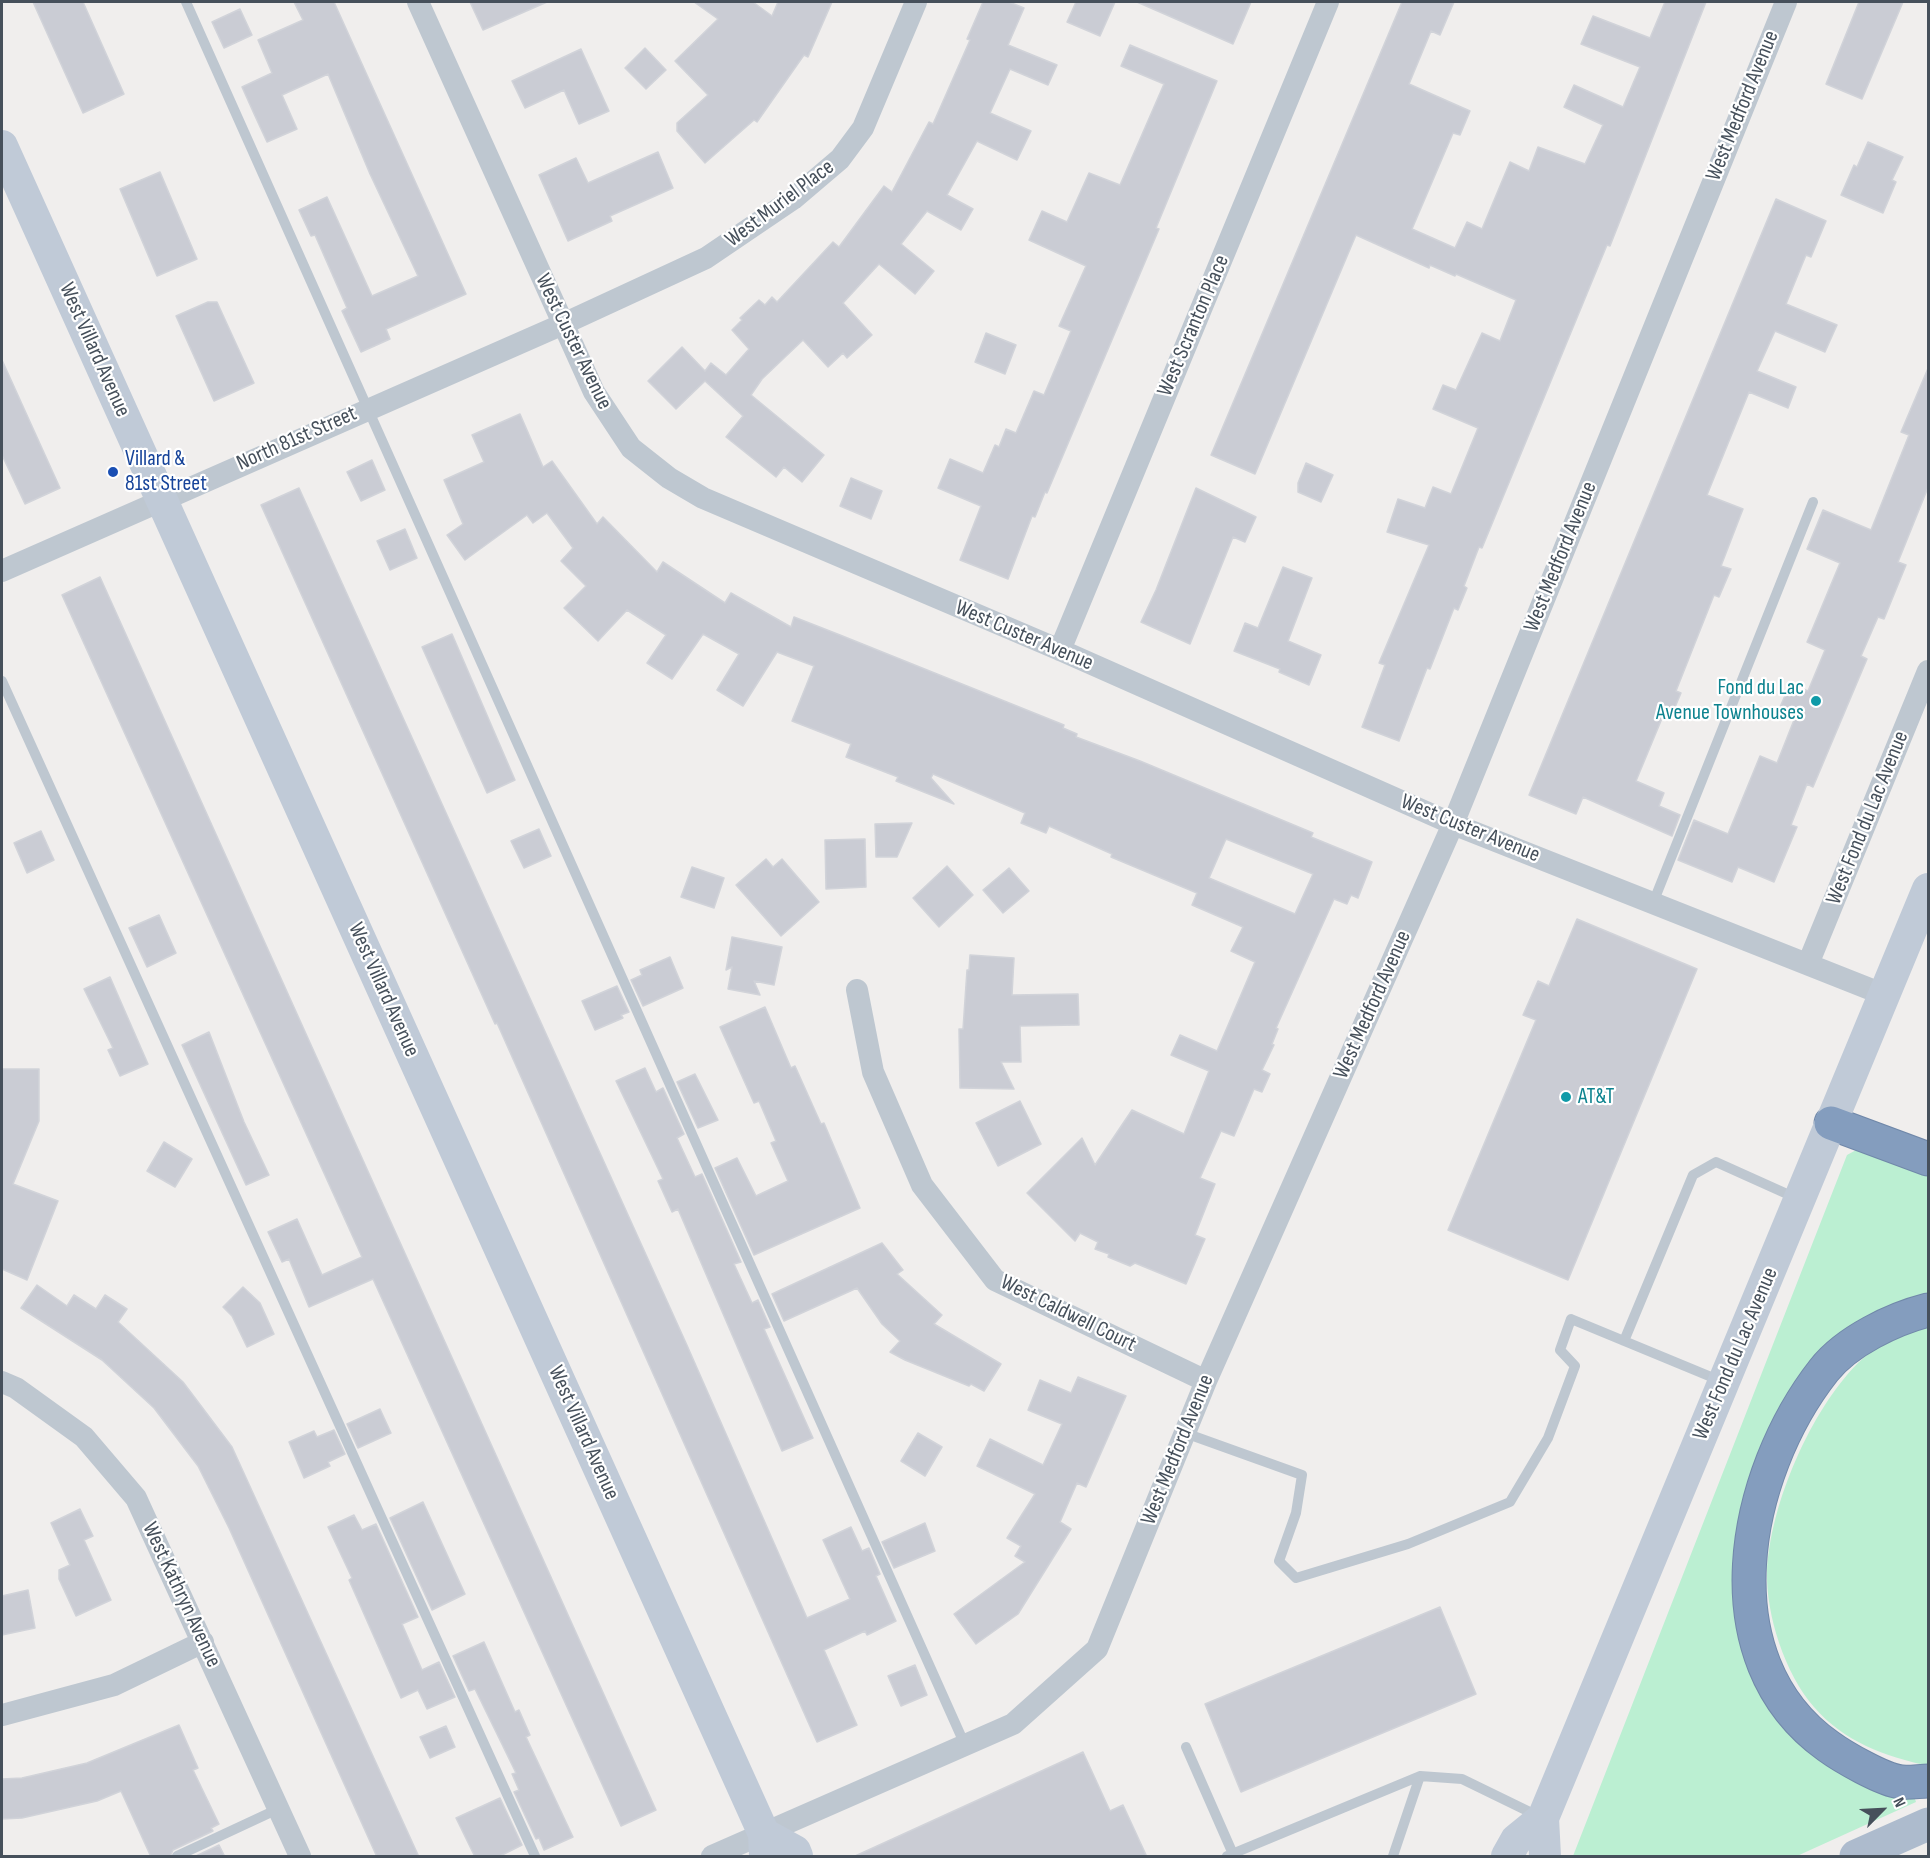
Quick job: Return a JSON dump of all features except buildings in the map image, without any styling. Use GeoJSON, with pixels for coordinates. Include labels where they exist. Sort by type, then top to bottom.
{"type":"FeatureCollection","features":[{"type":"Feature","properties":{"kind":"highway"},"geometry":{"type":"LineString","coordinates":[[1831,1123],[1929,1159]]}},
{"type":"Feature","properties":{"kind":"highway"},"geometry":{"type":"LineString","coordinates":[[1929,1310],[1870,1332],[1825,1369],[1779,1447],[1760,1500],[1748,1567],[1751,1612],[1760,1657],[1779,1694],[1805,1729],[1847,1759],[1901,1782],[1929,1781]]}},
{"type":"Feature","properties":{"kind":"main road"},"geometry":{"type":"LineString","coordinates":[[1856,1857],[1929,1824]]}},
{"type":"Feature","properties":{"kind":"street","name":"West Custer Avenue"},"geometry":{"type":"LineString","coordinates":[[418,2],[561,325],[594,392],[631,448],[669,478],[742,516],[1060,650],[1453,824],[1884,994]]}},
{"type":"Feature","properties":{"kind":"street","name":"West Muriel Place"},"geometry":{"type":"LineString","coordinates":[[561,325],[706,258],[793,199],[840,159],[863,128],[916,2]]}},
{"type":"Feature","properties":{"kind":"street","name":"West Scranton Place"},"geometry":{"type":"LineString","coordinates":[[1060,650],[1328,2]]}},
{"type":"Feature","properties":{"kind":"street","name":"West Medford Avenue"},"geometry":{"type":"LineString","coordinates":[[712,1857],[764,1845],[965,1745],[1013,1724],[1097,1649],[1206,1381],[1453,824],[1785,2]]}},
{"type":"Feature","properties":{"kind":"street","name":"West Villard Avenue"},"geometry":{"type":"LineString","coordinates":[[2,146],[764,1845]]}},
{"type":"Feature","properties":{"kind":"street","name":"North 81st Street"},"geometry":{"type":"LineString","coordinates":[[2,570],[369,407],[561,325]]}},
{"type":"Feature","properties":{"kind":"street","name":"West Fond du Lac Avenue"},"geometry":{"type":"LineString","coordinates":[[1808,964],[1929,671]]}},
{"type":"Feature","properties":{"kind":"street","name":"West Fond du Lac Avenue"},"geometry":{"type":"LineString","coordinates":[[1545,1857],[1543,1818],[1929,889]]}},
{"type":"Feature","properties":{"kind":"street","name":"West Caldwell Court"},"geometry":{"type":"LineString","coordinates":[[857,990],[873,1072],[921,1185],[995,1280],[1206,1381]]}},
{"type":"Feature","properties":{"kind":"street","name":"West Kathryn Avenue"},"geometry":{"type":"LineString","coordinates":[[2,1382],[16,1388],[84,1437],[136,1498],[300,1857]]}},
{"type":"Feature","properties":{"kind":"street"},"geometry":{"type":"LineString","coordinates":[[2,1715],[114,1685],[203,1642]]}},
{"type":"Feature","properties":{"kind":"street","name":"West Fond du Lac Avenue"},"geometry":{"type":"LineString","coordinates":[[1507,1857],[1516,1840],[1543,1818]]}},
{"type":"Feature","properties":{"kind":"street"},"geometry":{"type":"LineString","coordinates":[[764,1845],[795,1851],[797,1857]]}},
{"type":"Feature","properties":{"kind":"lane"},"geometry":{"type":"LineString","coordinates":[[186,2],[369,407],[965,1745]]}},
{"type":"Feature","properties":{"kind":"lane"},"geometry":{"type":"LineString","coordinates":[[1653,903],[1813,502]]}},
{"type":"Feature","properties":{"kind":"lane"},"geometry":{"type":"LineString","coordinates":[[2,681],[535,1857]]}},
{"type":"Feature","properties":{"kind":"lane"},"geometry":{"type":"LineString","coordinates":[[1624,1341],[1693,1175],[1716,1162],[1799,1200]]}},
{"type":"Feature","properties":{"kind":"lane"},"geometry":{"type":"LineString","coordinates":[[1185,1433],[1302,1475],[1296,1513],[1279,1561],[1296,1578],[1408,1544],[1510,1502],[1548,1438],[1575,1366],[1560,1350],[1571,1319],[1724,1383]]}},
{"type":"Feature","properties":{"kind":"lane"},"geometry":{"type":"LineString","coordinates":[[1186,1748],[1230,1855],[1420,1776],[1462,1779],[1543,1818]]}},
{"type":"Feature","properties":{"kind":"lane"},"geometry":{"type":"LineString","coordinates":[[1393,1857],[1420,1776]]}},
{"type":"Feature","properties":{"kind":"lane"},"geometry":{"type":"LineString","coordinates":[[177,1857],[278,1809]]}},
{"type":"Feature","properties":{"kind":"green space"},"geometry":{"type":"Polygon","coordinates":[[[1858,1149],[1928,1174],[1928,1294],[1870,1318],[1759,1480],[1762,1678],[1914,1796],[1916,1802],[1797,1856],[1573,1856],[1847,1155],[1858,1149]]]}},
{"type":"Feature","properties":{"kind":"green space"},"geometry":{"type":"Polygon","coordinates":[[[1928,1322],[1928,1766],[1866,1746],[1838,1730],[1814,1707],[1794,1678],[1779,1643],[1770,1607],[1767,1572],[1776,1517],[1785,1488],[1809,1432],[1824,1406],[1866,1356],[1891,1339],[1928,1322]]]}},
{"type":"Feature","properties":{"kind":"place","name":"Villard & 81st Street"},"geometry":{"type":"Point","coordinates":[113,472]}},
{"type":"Feature","properties":{"kind":"place","name":"Fond du Lac Avenue Townhouses"},"geometry":{"type":"Point","coordinates":[1816,701]}},
{"type":"Feature","properties":{"kind":"place","name":"AT&T"},"geometry":{"type":"Point","coordinates":[1566,1097]}}]}
